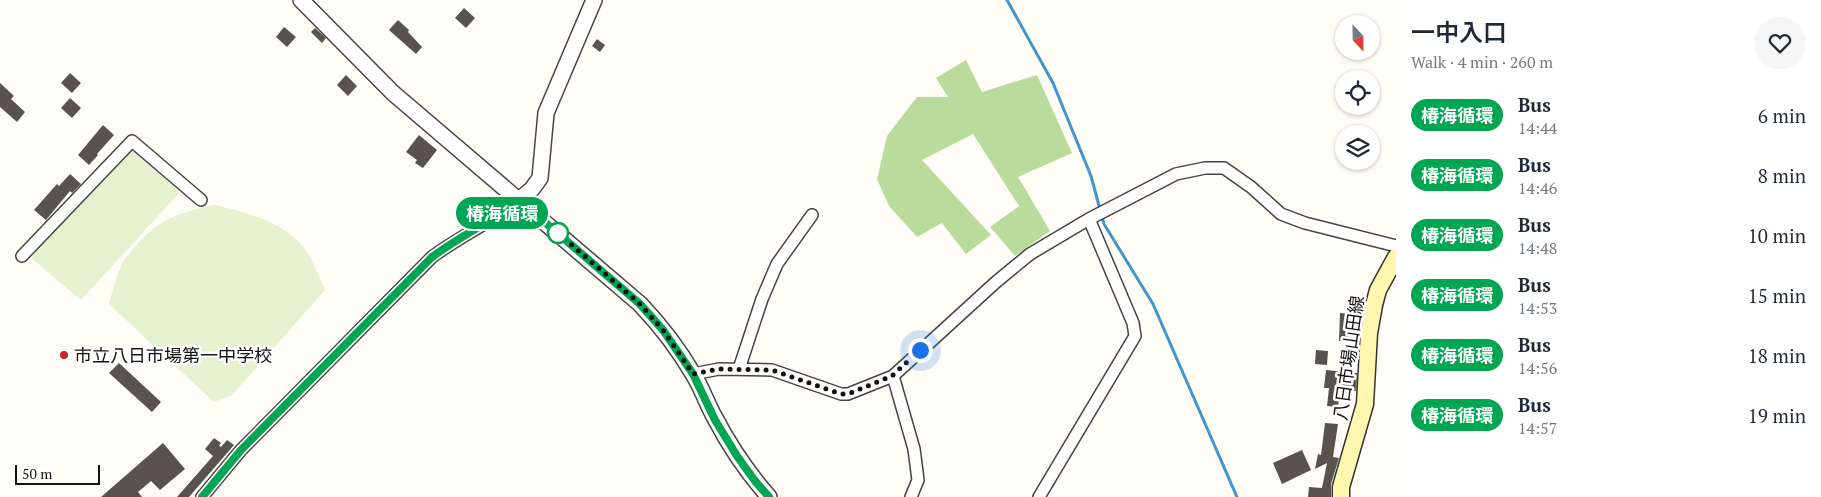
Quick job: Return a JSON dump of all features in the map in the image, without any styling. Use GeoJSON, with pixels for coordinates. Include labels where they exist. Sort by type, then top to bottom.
{"type":"FeatureCollection","features":[{"type":"Feature","properties":{"kind":"main road","name":"八日市場山田線"},"geometry":{"type":"LineString","coordinates":[[1341,497],[1341,487],[1365,404],[1374,305],[1378,290],[1396,257]]}},
{"type":"Feature","properties":{"kind":"street"},"geometry":{"type":"LineString","coordinates":[[302,0],[393,93],[640,304],[663,330],[693,374],[715,420],[737,456],[769,497]]}},
{"type":"Feature","properties":{"kind":"street"},"geometry":{"type":"LineString","coordinates":[[202,497],[241,450],[432,257],[498,216],[532,189],[540,178],[546,113],[594,0]]}},
{"type":"Feature","properties":{"kind":"street"},"geometry":{"type":"LineString","coordinates":[[22,256],[132,141],[201,200]]}},
{"type":"Feature","properties":{"kind":"street"},"geometry":{"type":"LineString","coordinates":[[693,374],[719,369],[772,370],[841,394],[848,394],[892,376],[996,282],[1030,254],[1089,219],[1176,174],[1205,168],[1224,168],[1251,187],[1281,214],[1305,223],[1396,246]]}},
{"type":"Feature","properties":{"kind":"street"},"geometry":{"type":"LineString","coordinates":[[739,369],[762,299],[777,264],[812,214]]}},
{"type":"Feature","properties":{"kind":"street"},"geometry":{"type":"LineString","coordinates":[[1039,497],[1135,336],[1133,323],[1089,219]]}},
{"type":"Feature","properties":{"kind":"street"},"geometry":{"type":"LineString","coordinates":[[892,376],[914,449],[918,480],[911,497]]}},
{"type":"Feature","properties":{"kind":"green space"},"geometry":{"type":"Polygon","coordinates":[[[966,60],[982,92],[1037,75],[1072,153],[1018,177],[1050,231],[1015,256],[990,227],[1019,206],[973,134],[922,160],[991,235],[966,254],[942,223],[917,237],[889,206],[877,179],[887,136],[917,97],[948,97],[936,78],[966,60]]]}},
{"type":"Feature","properties":{"kind":"green space"},"geometry":{"type":"Polygon","coordinates":[[[129,148],[180,192],[81,300],[31,258],[129,148]]]}},
{"type":"Feature","properties":{"kind":"green space"},"geometry":{"type":"Polygon","coordinates":[[[214,205],[263,219],[285,231],[304,248],[316,268],[325,290],[232,395],[214,402],[109,304],[124,260],[142,238],[160,224],[180,214],[214,205]]]}},
{"type":"Feature","properties":{"kind":"building"},"geometry":{"type":"Polygon","coordinates":[[[464,8],[475,18],[466,28],[455,18],[464,8]]]}},
{"type":"Feature","properties":{"kind":"building"},"geometry":{"type":"Polygon","coordinates":[[[398,20],[409,30],[408,32],[422,47],[416,54],[389,30],[398,20]]]}},
{"type":"Feature","properties":{"kind":"building"},"geometry":{"type":"Polygon","coordinates":[[[284,27],[296,37],[287,47],[276,37],[284,27]]]}},
{"type":"Feature","properties":{"kind":"building"},"geometry":{"type":"Polygon","coordinates":[[[315,28],[326,38],[322,43],[311,32],[315,28]]]}},
{"type":"Feature","properties":{"kind":"building"},"geometry":{"type":"Polygon","coordinates":[[[597,39],[605,45],[600,52],[592,46],[597,39]]]}},
{"type":"Feature","properties":{"kind":"building"},"geometry":{"type":"Polygon","coordinates":[[[70,73],[81,83],[72,93],[61,83],[70,73]]]}},
{"type":"Feature","properties":{"kind":"building"},"geometry":{"type":"Polygon","coordinates":[[[346,75],[357,86],[348,96],[337,85],[346,75]]]}},
{"type":"Feature","properties":{"kind":"building"},"geometry":{"type":"Polygon","coordinates":[[[0,83],[14,96],[11,99],[25,112],[17,122],[0,107],[0,83]]]}},
{"type":"Feature","properties":{"kind":"building"},"geometry":{"type":"Polygon","coordinates":[[[70,98],[81,108],[72,118],[61,108],[70,98]]]}},
{"type":"Feature","properties":{"kind":"building"},"geometry":{"type":"Polygon","coordinates":[[[103,125],[114,135],[89,165],[78,155],[103,125]]]}},
{"type":"Feature","properties":{"kind":"building"},"geometry":{"type":"Polygon","coordinates":[[[419,135],[437,150],[423,168],[415,163],[417,160],[406,152],[419,135]]]}},
{"type":"Feature","properties":{"kind":"building"},"geometry":{"type":"Polygon","coordinates":[[[70,174],[81,184],[72,193],[70,191],[46,220],[34,210],[57,184],[59,186],[70,174]]]}},
{"type":"Feature","properties":{"kind":"building"},"geometry":{"type":"Polygon","coordinates":[[[1340,313],[1353,314],[1352,341],[1339,341],[1340,313]]]}},
{"type":"Feature","properties":{"kind":"building"},"geometry":{"type":"Polygon","coordinates":[[[1316,350],[1328,351],[1327,365],[1315,364],[1316,350]]]}},
{"type":"Feature","properties":{"kind":"building"},"geometry":{"type":"Polygon","coordinates":[[[119,363],[161,402],[152,412],[109,373],[119,363]]]}},
{"type":"Feature","properties":{"kind":"building"},"geometry":{"type":"Polygon","coordinates":[[[1326,370],[1357,373],[1356,391],[1340,390],[1338,407],[1327,406],[1329,388],[1324,388],[1326,370]]]}},
{"type":"Feature","properties":{"kind":"building"},"geometry":{"type":"Polygon","coordinates":[[[1325,423],[1338,424],[1333,457],[1339,458],[1331,484],[1331,497],[1308,497],[1309,487],[1322,488],[1327,463],[1315,469],[1318,454],[1321,455],[1325,423]]]}},
{"type":"Feature","properties":{"kind":"building"},"geometry":{"type":"Polygon","coordinates":[[[214,438],[221,443],[219,446],[221,447],[227,440],[234,445],[189,497],[177,497],[213,456],[205,449],[214,438]]]}},
{"type":"Feature","properties":{"kind":"building"},"geometry":{"type":"Polygon","coordinates":[[[163,443],[185,469],[160,490],[151,481],[138,492],[142,497],[101,497],[163,443]]]}},
{"type":"Feature","properties":{"kind":"building"},"geometry":{"type":"Polygon","coordinates":[[[1302,450],[1311,470],[1282,484],[1273,463],[1302,450]]]}},
{"type":"Feature","properties":{"kind":"waterway"},"geometry":{"type":"LineString","coordinates":[[1007,0],[1053,83],[1091,176],[1104,224],[1153,304],[1237,497]]}},
{"type":"Feature","properties":{"kind":"bus line","name":"椿海循環"},"geometry":{"type":"LineString","coordinates":[[202,497],[241,450],[432,257],[498,216],[519,200],[640,304],[663,330],[693,374],[715,420],[737,456],[769,497]]}},
{"type":"Feature","properties":{"kind":"place","name":"市立八日市場第一中学校"},"geometry":{"type":"Point","coordinates":[64,355]}},
{"type":"Feature","properties":{"kind":"route"},"geometry":{"type":"LineString","coordinates":[[558,233],[640,304],[663,330],[693,374],[719,369],[772,370],[841,394],[848,394],[892,376],[920,350]]}}]}
